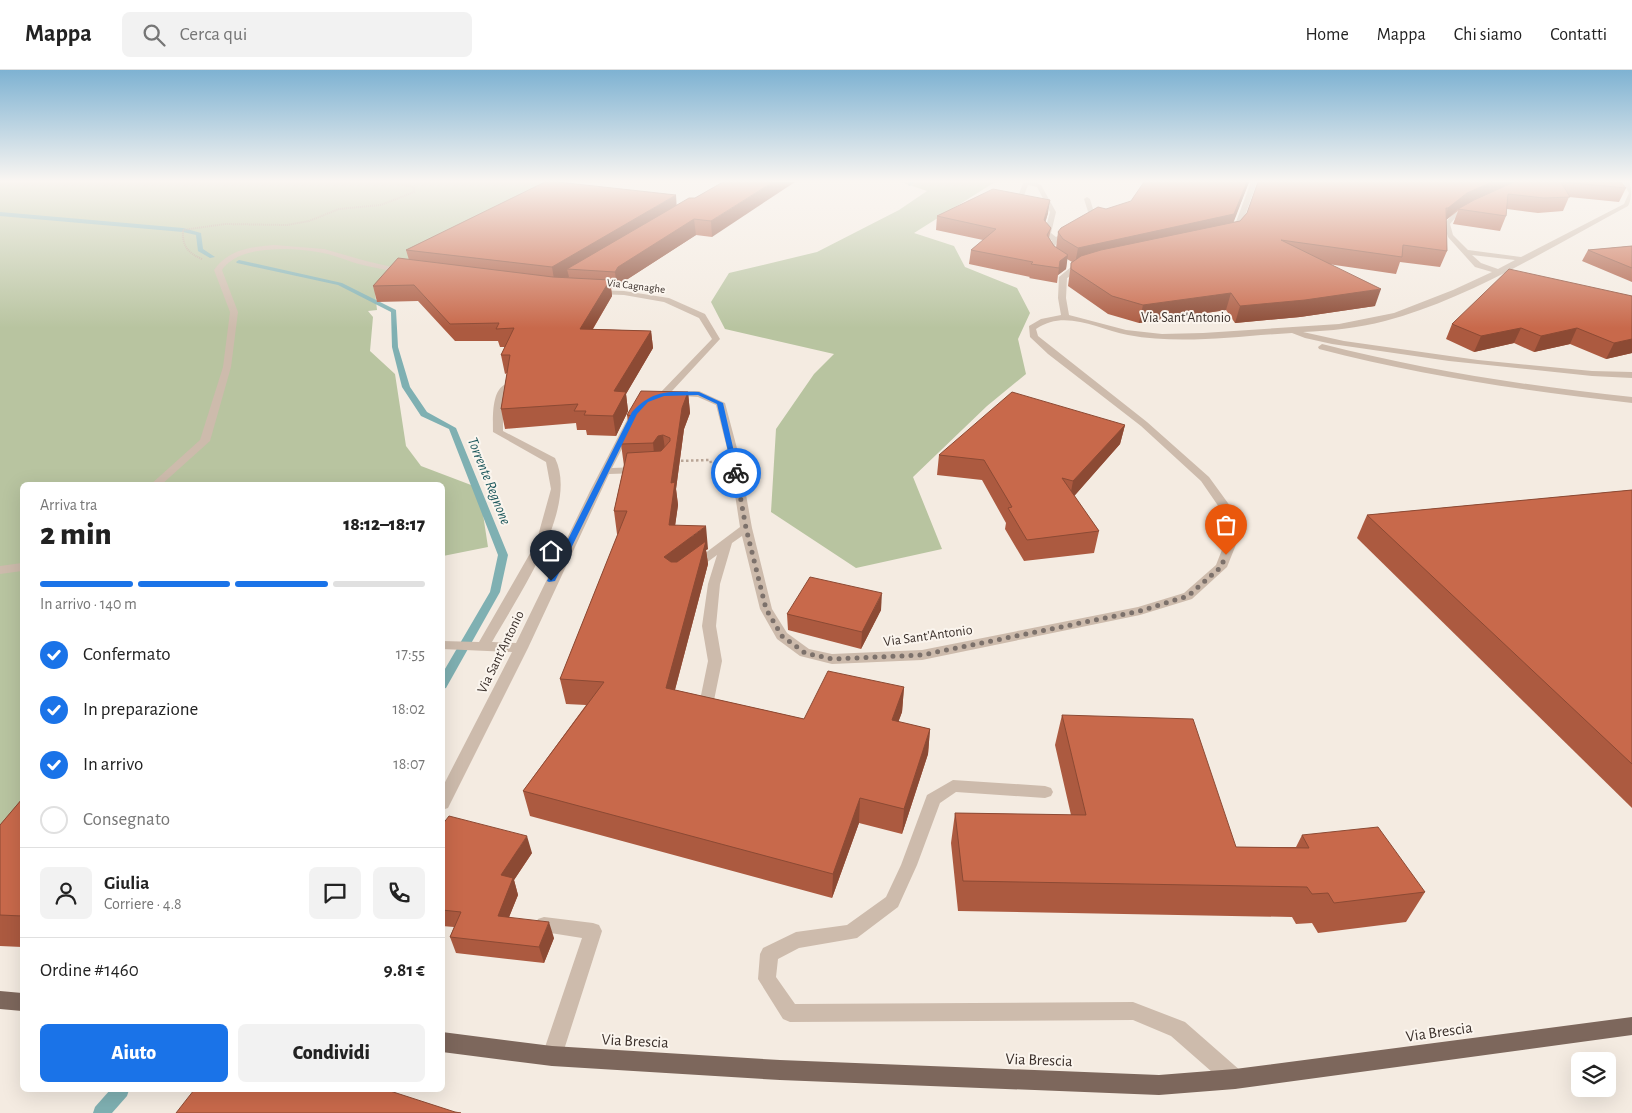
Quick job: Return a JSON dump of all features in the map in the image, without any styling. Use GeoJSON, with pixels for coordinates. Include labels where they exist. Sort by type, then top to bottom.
{"type":"FeatureCollection","features":[{"type":"Feature","properties":{"kind":"main road"},"geometry":{"type":"LineString","coordinates":[[0,1000],[20,1002]]}},
{"type":"Feature","properties":{"kind":"main road","name":"Via Brescia"},"geometry":{"type":"LineString","coordinates":[[445,1042],[552,1056],[780,1070],[1159,1085],[1235,1079],[1632,1026]]}},
{"type":"Feature","properties":{"kind":"street"},"geometry":{"type":"LineString","coordinates":[[1048,231],[1047,234],[1056,241]]}},
{"type":"Feature","properties":{"kind":"street"},"geometry":{"type":"LineString","coordinates":[[1073,231],[1056,241],[1050,248],[1056,257],[1068,265],[1088,264]]}},
{"type":"Feature","properties":{"kind":"street"},"geometry":{"type":"LineString","coordinates":[[1225,236],[1236,231]]}},
{"type":"Feature","properties":{"kind":"street"},"geometry":{"type":"LineString","coordinates":[[1449,231],[1450,236],[1478,265],[1497,271]]}},
{"type":"Feature","properties":{"kind":"street","name":"Via Sant'Antonio"},"geometry":{"type":"LineString","coordinates":[[445,798],[521,648],[559,564],[634,413],[655,397],[699,394],[720,403],[734,456],[746,528],[766,609],[782,636],[805,653],[832,659],[922,655],[1140,611],[1188,596],[1221,567],[1231,542],[1227,510],[1205,479],[1144,424],[1051,352],[1034,336],[1032,328],[1045,320],[1065,318],[1128,333],[1155,335],[1342,327],[1396,315],[1445,296],[1576,231]]}},
{"type":"Feature","properties":{"kind":"street"},"geometry":{"type":"LineString","coordinates":[[158,482],[205,441],[227,368],[234,312],[218,270],[226,259],[255,250],[276,247],[312,249],[366,264],[411,272]]}},
{"type":"Feature","properties":{"kind":"street"},"geometry":{"type":"LineString","coordinates":[[1466,252],[1520,259]]}},
{"type":"Feature","properties":{"kind":"street"},"geometry":{"type":"LineString","coordinates":[[1065,318],[1062,298],[1063,277],[1068,265]]}},
{"type":"Feature","properties":{"kind":"street","name":"Via Cagnaghe"},"geometry":{"type":"LineString","coordinates":[[586,292],[624,293],[666,300],[702,316],[716,339],[655,397]]}},
{"type":"Feature","properties":{"kind":"street","name":"Via Sant'Antonio"},"geometry":{"type":"LineString","coordinates":[[1288,330],[1309,337],[1447,359],[1545,370],[1620,376],[1632,375]]}},
{"type":"Feature","properties":{"kind":"street"},"geometry":{"type":"LineString","coordinates":[[1309,337],[1310,341],[1319,346],[1420,372],[1531,390],[1632,400]]}},
{"type":"Feature","properties":{"kind":"street"},"geometry":{"type":"LineString","coordinates":[[483,646],[542,542],[556,489],[552,460],[498,432],[498,404],[506,386]]}},
{"type":"Feature","properties":{"kind":"street"},"geometry":{"type":"LineString","coordinates":[[606,471],[660,469],[666,461]]}},
{"type":"Feature","properties":{"kind":"street"},"geometry":{"type":"LineString","coordinates":[[682,574],[746,528]]}},
{"type":"Feature","properties":{"kind":"street"},"geometry":{"type":"LineString","coordinates":[[705,710],[715,661],[709,626],[714,584],[727,542]]}},
{"type":"Feature","properties":{"kind":"street"},"geometry":{"type":"LineString","coordinates":[[0,570],[20,567]]}},
{"type":"Feature","properties":{"kind":"street"},"geometry":{"type":"LineString","coordinates":[[445,644],[521,648]]}},
{"type":"Feature","properties":{"kind":"street"},"geometry":{"type":"LineString","coordinates":[[1045,792],[954,786],[933,799],[909,865],[892,902],[851,932],[796,940],[769,954],[767,979],[790,1013],[1133,1011],[1178,1029],[1235,1079]]}},
{"type":"Feature","properties":{"kind":"street"},"geometry":{"type":"LineString","coordinates":[[544,926],[593,931],[552,1056]]}},
{"type":"Feature","properties":{"kind":"path"},"geometry":{"type":"LineString","coordinates":[[183,231],[182,241],[193,255],[209,262],[222,263]]}},
{"type":"Feature","properties":{"kind":"path"},"geometry":{"type":"LineString","coordinates":[[666,461],[710,460],[712,469]]}},
{"type":"Feature","properties":{"kind":"green space"},"geometry":{"type":"Polygon","coordinates":[[[0,231],[473,231],[375,292],[377,310],[368,311],[373,317],[370,351],[395,374],[406,446],[421,466],[479,488],[488,547],[445,556],[445,482],[20,482],[20,848],[0,872],[0,231]]]}},
{"type":"Feature","properties":{"kind":"green space"},"geometry":{"type":"Polygon","coordinates":[[[859,231],[918,231],[914,233],[954,246],[965,267],[1017,288],[1030,313],[1018,339],[1026,374],[987,406],[913,477],[942,549],[856,568],[771,512],[776,429],[814,374],[834,354],[725,329],[711,302],[729,273],[817,252],[859,231]]]}},
{"type":"Feature","properties":{"kind":"building"},"geometry":{"type":"Polygon","coordinates":[[[446,231],[615,231],[552,267],[406,250],[446,231]]]}},
{"type":"Feature","properties":{"kind":"building"},"geometry":{"type":"Polygon","coordinates":[[[633,231],[676,231],[618,267],[615,272],[567,269],[633,231]]]}},
{"type":"Feature","properties":{"kind":"building"},"geometry":{"type":"Polygon","coordinates":[[[994,231],[1049,231],[1047,235],[1054,246],[1068,255],[1060,261],[1059,268],[1031,264],[1033,262],[971,250],[994,231]]]}},
{"type":"Feature","properties":{"kind":"building"},"geometry":{"type":"Polygon","coordinates":[[[1157,231],[1078,248],[1063,239],[1058,232],[1157,231]]]}},
{"type":"Feature","properties":{"kind":"building"},"geometry":{"type":"Polygon","coordinates":[[[1194,231],[1447,231],[1447,251],[1403,245],[1402,257],[1281,240],[1381,289],[1305,300],[1240,306],[1231,293],[1143,305],[1112,296],[1071,269],[1071,263],[1081,256],[1194,231]]]}},
{"type":"Feature","properties":{"kind":"building"},"geometry":{"type":"Polygon","coordinates":[[[1632,246],[1632,268],[1588,250],[1632,246]]]}},
{"type":"Feature","properties":{"kind":"building"},"geometry":{"type":"Polygon","coordinates":[[[398,258],[553,277],[610,280],[580,329],[651,331],[614,391],[626,392],[613,416],[584,415],[586,411],[574,411],[578,404],[501,409],[510,355],[501,355],[514,328],[496,329],[499,323],[450,324],[414,285],[373,286],[398,258]]]}},
{"type":"Feature","properties":{"kind":"building"},"geometry":{"type":"Polygon","coordinates":[[[1509,269],[1632,296],[1632,339],[1614,343],[1577,328],[1541,336],[1521,328],[1481,336],[1452,324],[1509,269]]]}},
{"type":"Feature","properties":{"kind":"building"},"geometry":{"type":"Polygon","coordinates":[[[641,391],[688,392],[682,408],[671,483],[675,482],[669,525],[706,526],[664,557],[671,562],[677,562],[706,541],[666,688],[804,719],[828,671],[904,687],[892,720],[930,729],[904,809],[860,798],[833,874],[523,791],[604,682],[560,679],[627,511],[614,511],[627,453],[661,451],[670,441],[670,438],[663,435],[658,436],[653,443],[621,444],[634,416],[627,415],[641,391]]]}},
{"type":"Feature","properties":{"kind":"building"},"geometry":{"type":"Polygon","coordinates":[[[1012,392],[1125,425],[1073,481],[1062,478],[1099,531],[1027,540],[1008,508],[1012,507],[984,460],[939,455],[1012,392]]]}},
{"type":"Feature","properties":{"kind":"building"},"geometry":{"type":"Polygon","coordinates":[[[1632,490],[1632,764],[1367,515],[1632,490]]]}},
{"type":"Feature","properties":{"kind":"building"},"geometry":{"type":"Polygon","coordinates":[[[810,577],[882,593],[862,632],[787,614],[810,577]]]}},
{"type":"Feature","properties":{"kind":"building"},"geometry":{"type":"Polygon","coordinates":[[[1062,715],[1193,719],[1236,847],[1309,848],[1302,835],[1378,827],[1425,892],[1334,903],[1328,893],[1312,894],[1307,887],[963,881],[955,813],[1086,815],[1062,715]]]}},
{"type":"Feature","properties":{"kind":"building"},"geometry":{"type":"Polygon","coordinates":[[[20,801],[20,916],[0,915],[0,825],[20,801]]]}},
{"type":"Feature","properties":{"kind":"building"},"geometry":{"type":"Polygon","coordinates":[[[449,816],[527,836],[501,875],[513,878],[498,916],[549,922],[539,947],[450,937],[461,912],[445,910],[445,821],[449,816]]]}},
{"type":"Feature","properties":{"kind":"building"},"geometry":{"type":"Polygon","coordinates":[[[192,1092],[393,1092],[461,1113],[176,1113],[192,1092]]]}},
{"type":"Feature","properties":{"kind":"waterway","name":"Torrente Regnone"},"geometry":{"type":"LineString","coordinates":[[186,231],[199,234],[200,250],[212,257]]}},
{"type":"Feature","properties":{"kind":"waterway","name":"Torrente Regnone"},"geometry":{"type":"LineString","coordinates":[[239,262],[340,284],[394,311],[395,347],[406,387],[424,414],[452,428],[503,555],[495,592],[445,680]]}},
{"type":"Feature","properties":{"kind":"waterway","name":"Torrente Regnone"},"geometry":{"type":"LineString","coordinates":[[101,1113],[119,1092]]}},
{"type":"Feature","properties":{"kind":"way so far"},"geometry":{"type":"LineString","coordinates":[[736,473],[746,528],[766,609],[782,636],[805,653],[832,659],[922,655],[1140,611],[1188,596],[1221,567],[1226,555]]}},
{"type":"Feature","properties":{"kind":"route"},"geometry":{"type":"LineString","coordinates":[[551,581],[634,413],[646,400],[664,394],[699,394],[720,403],[734,456],[736,473]]}}]}
